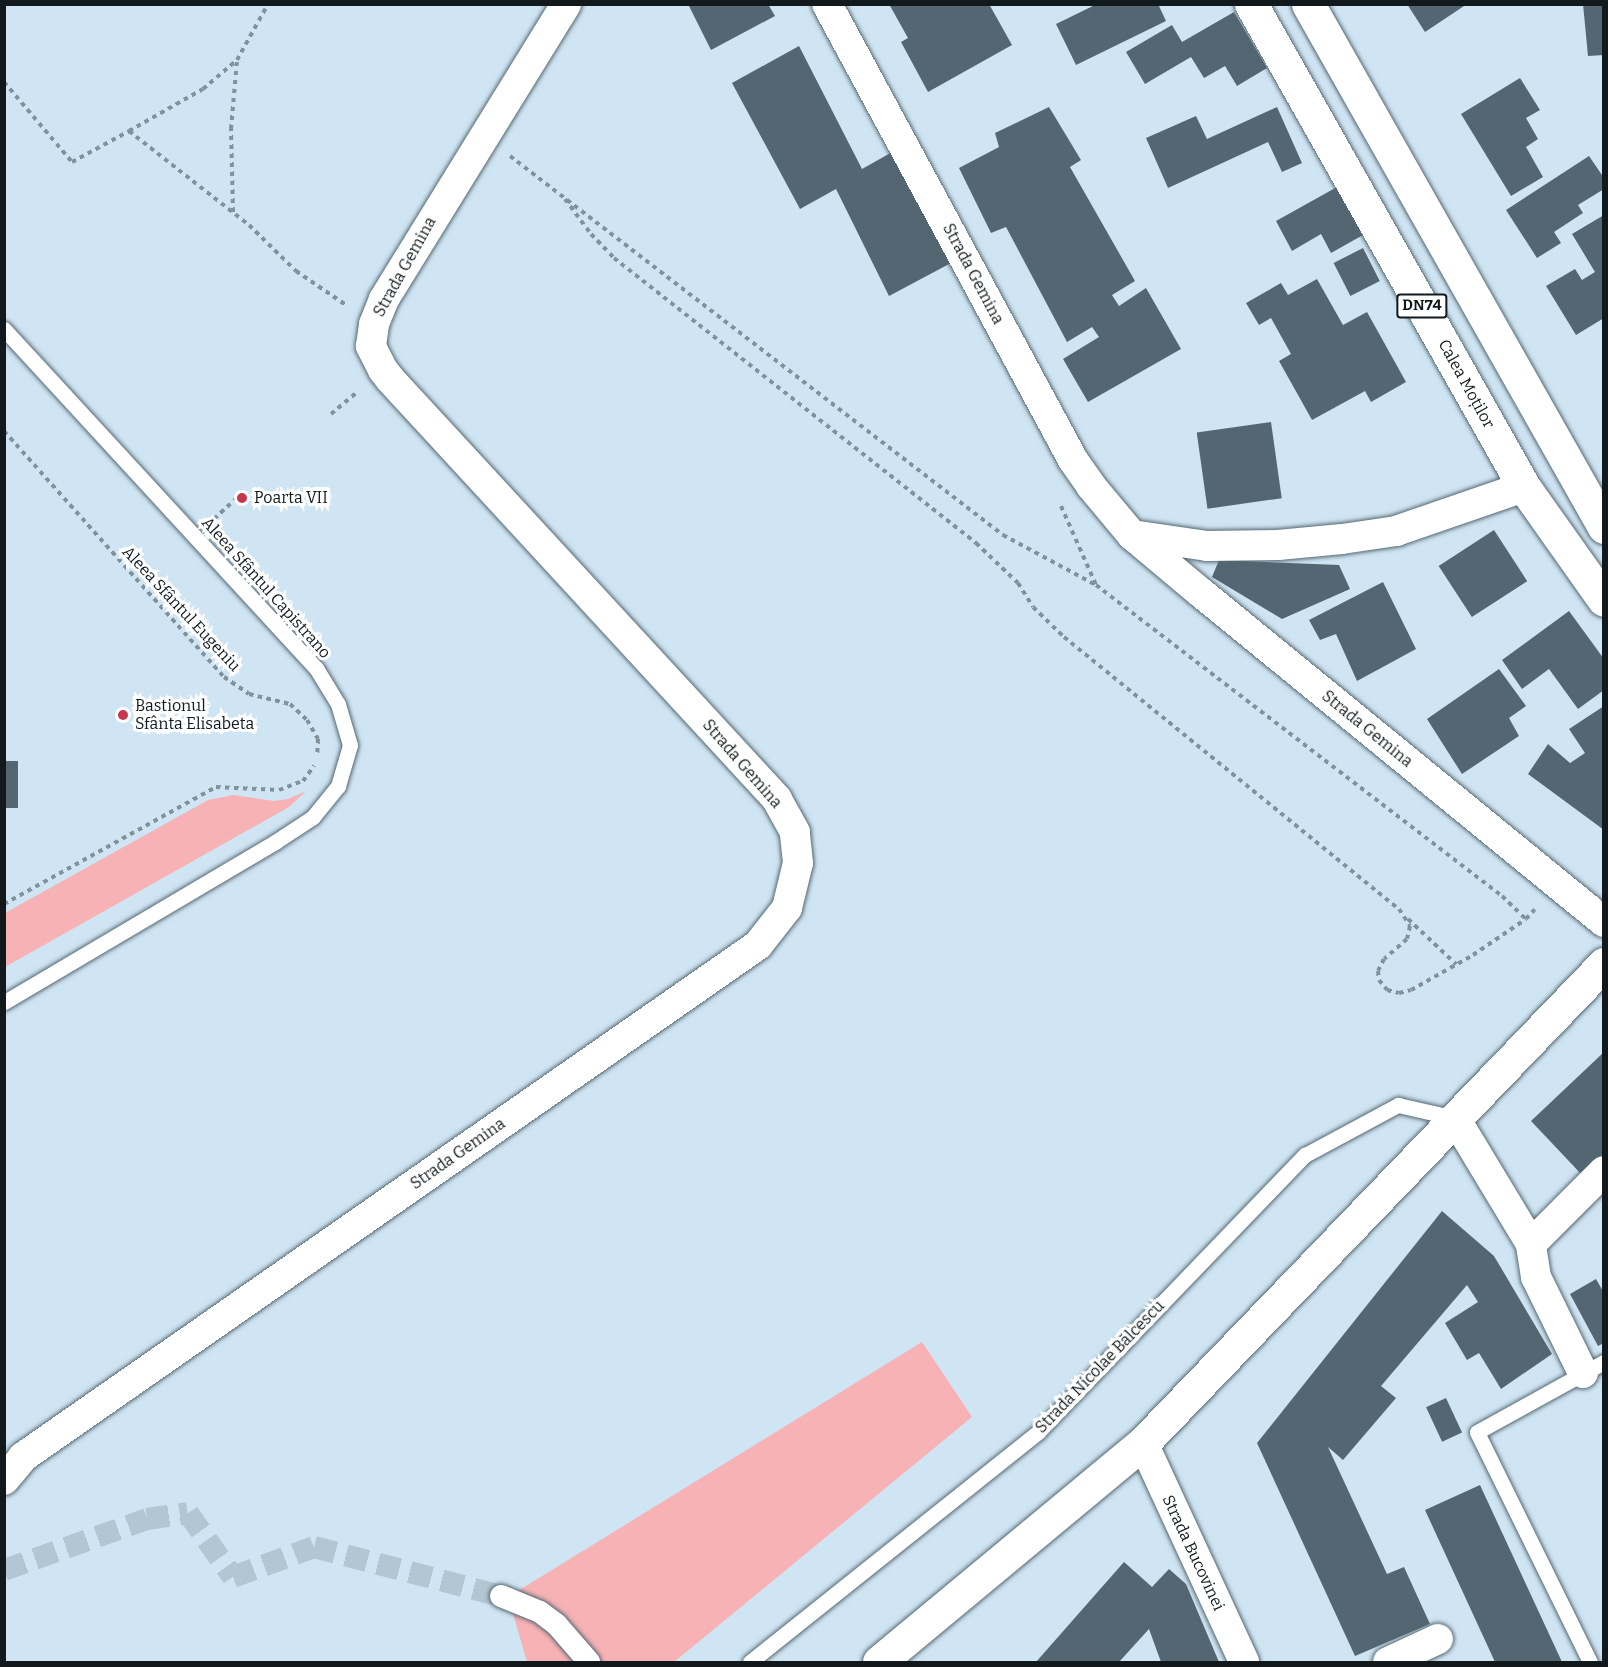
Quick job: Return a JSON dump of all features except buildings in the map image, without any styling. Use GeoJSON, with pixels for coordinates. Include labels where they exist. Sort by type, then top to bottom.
{"type":"FeatureCollection","features":[{"type":"Feature","properties":{"kind":"main road","name":"Calea Moților"},"geometry":{"type":"LineString","coordinates":[[1251,4],[1524,487],[1604,600]]}},
{"type":"Feature","properties":{"kind":"main road","name":"DN74"},"geometry":{"type":"LineString","coordinates":[[1308,4],[1604,527]]}},
{"type":"Feature","properties":{"kind":"main road"},"geometry":{"type":"LineString","coordinates":[[879,1662],[1143,1443],[1604,964]]}},
{"type":"Feature","properties":{"kind":"street","name":"Strada Gemina"},"geometry":{"type":"LineString","coordinates":[[4,1480],[23,1457],[758,945],[787,908],[798,863],[795,832],[777,799],[383,370],[371,346],[374,324],[384,299],[566,4]]}},
{"type":"Feature","properties":{"kind":"street","name":"Strada Gemina"},"geometry":{"type":"LineString","coordinates":[[827,4],[1073,460],[1091,486],[1132,535],[1604,922]]}},
{"type":"Feature","properties":{"kind":"street"},"geometry":{"type":"LineString","coordinates":[[1132,535],[1207,546],[1278,545],[1341,539],[1396,531],[1524,487]]}},
{"type":"Feature","properties":{"kind":"street"},"geometry":{"type":"LineString","coordinates":[[1455,1118],[1531,1244],[1536,1277],[1593,1368]]}},
{"type":"Feature","properties":{"kind":"street"},"geometry":{"type":"LineString","coordinates":[[1531,1244],[1604,1171]]}},
{"type":"Feature","properties":{"kind":"street","name":"Strada Bucovinei"},"geometry":{"type":"LineString","coordinates":[[1143,1443],[1244,1662]]}},
{"type":"Feature","properties":{"kind":"street"},"geometry":{"type":"LineString","coordinates":[[501,1596],[540,1612],[557,1625],[589,1662]]}},
{"type":"Feature","properties":{"kind":"street"},"geometry":{"type":"LineString","coordinates":[[1388,1662],[1438,1639]]}},
{"type":"Feature","properties":{"kind":"lane","name":"Aleea Sfântul Capistrano"},"geometry":{"type":"LineString","coordinates":[[4,329],[316,668],[338,704],[350,745],[338,786],[312,817],[275,842],[4,1002]]}},
{"type":"Feature","properties":{"kind":"lane","name":"Strada Nicolae Bălcescu"},"geometry":{"type":"LineString","coordinates":[[750,1662],[1038,1432],[1305,1155],[1398,1106],[1455,1118]]}},
{"type":"Feature","properties":{"kind":"lane"},"geometry":{"type":"LineString","coordinates":[[1590,1662],[1477,1432],[1593,1368]]}},
{"type":"Feature","properties":{"kind":"path"},"geometry":{"type":"LineString","coordinates":[[4,82],[72,162],[202,89],[237,60],[268,4]]}},
{"type":"Feature","properties":{"kind":"path"},"geometry":{"type":"LineString","coordinates":[[233,212],[231,129],[237,60]]}},
{"type":"Feature","properties":{"kind":"path"},"geometry":{"type":"LineString","coordinates":[[129,131],[233,212],[296,271],[374,324]]}},
{"type":"Feature","properties":{"kind":"path"},"geometry":{"type":"LineString","coordinates":[[483,136],[1003,535],[1096,585],[1492,889],[1527,919]]}},
{"type":"Feature","properties":{"kind":"path"},"geometry":{"type":"LineString","coordinates":[[565,199],[591,234],[614,258],[976,543],[1018,583],[1033,607],[1064,637],[1406,916],[1456,964]]}},
{"type":"Feature","properties":{"kind":"path","name":"Aleea Sfântul Eugeniu"},"geometry":{"type":"LineString","coordinates":[[4,431],[224,677],[249,694],[290,704],[308,720],[318,739],[316,763],[303,781],[279,790],[216,787],[4,904]]}},
{"type":"Feature","properties":{"kind":"path"},"geometry":{"type":"LineString","coordinates":[[1406,916],[1410,926],[1407,939],[1384,959],[1378,971],[1379,980],[1387,990],[1399,993],[1411,990],[1456,964],[1527,919],[1558,885]]}},
{"type":"Feature","properties":{"kind":"shaded area"},"geometry":{"type":"Polygon","coordinates":[[[306,791],[289,807],[5,967],[5,913],[208,800],[233,795],[274,801],[288,799],[306,791]]]}},
{"type":"Feature","properties":{"kind":"shaded area"},"geometry":{"type":"Polygon","coordinates":[[[922,1342],[972,1417],[674,1662],[527,1662],[508,1597],[922,1342]]]}},
{"type":"Feature","properties":{"kind":"tunnel"},"geometry":{"type":"LineString","coordinates":[[4,1570],[147,1519],[188,1513],[233,1577],[314,1547],[501,1596]]}},
{"type":"Feature","properties":{"kind":"place","name":"Poarta VII"},"geometry":{"type":"Point","coordinates":[242,498]}},
{"type":"Feature","properties":{"kind":"place","name":"Bastionul Sfânta Elisabeta"},"geometry":{"type":"Point","coordinates":[123,715]}}]}
